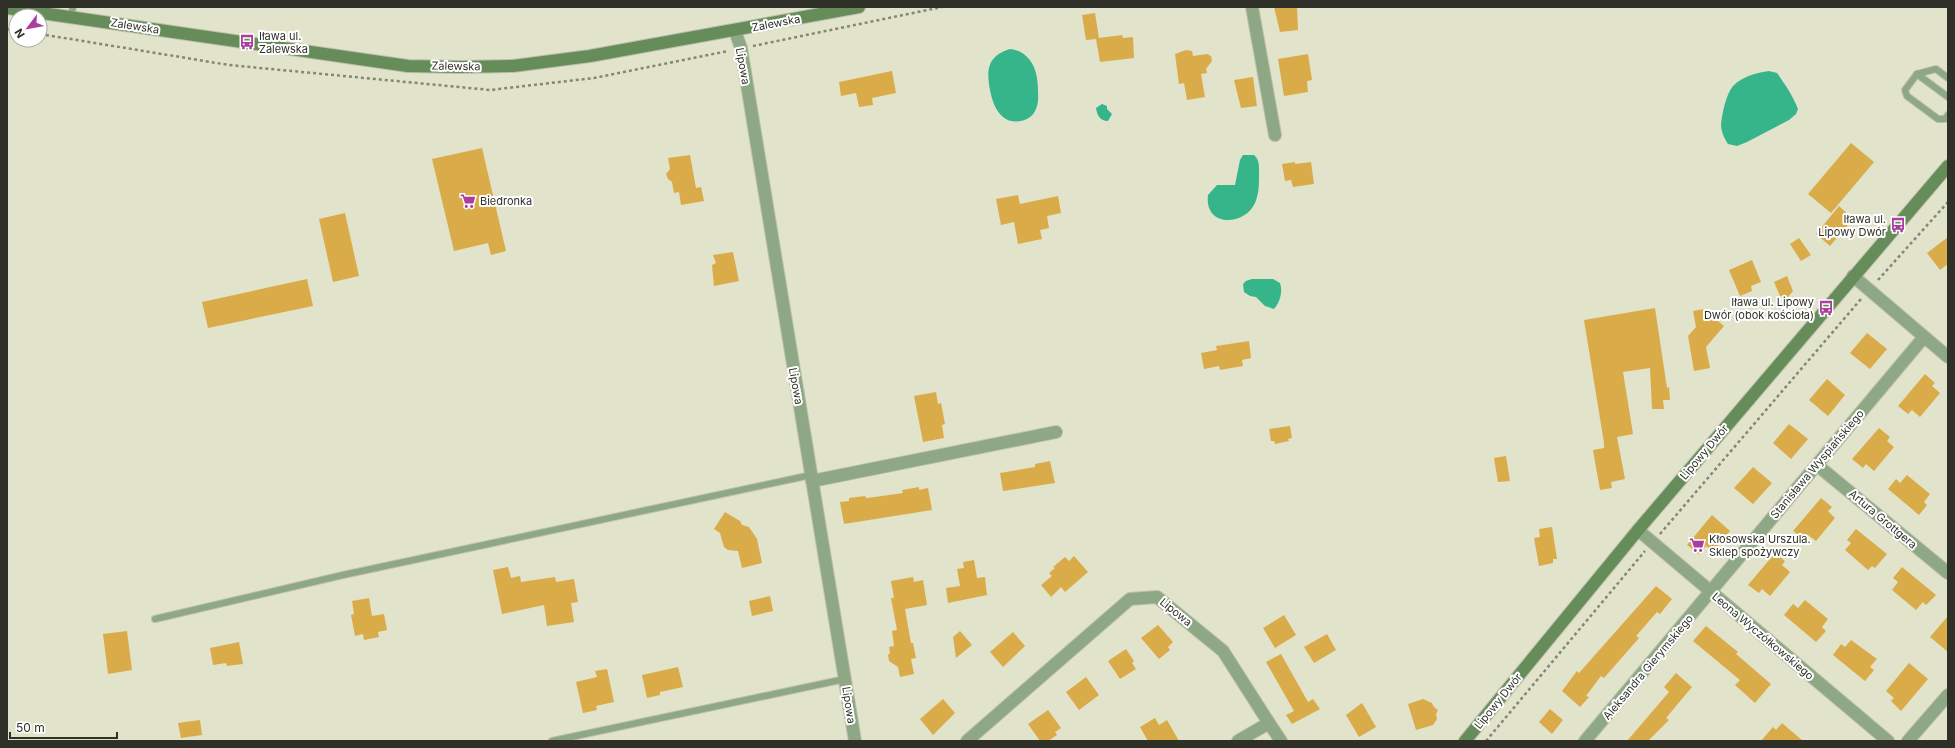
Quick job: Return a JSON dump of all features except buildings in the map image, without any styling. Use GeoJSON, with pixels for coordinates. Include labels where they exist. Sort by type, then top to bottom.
{"type":"FeatureCollection","features":[{"type":"Feature","properties":{"kind":"street","name":"Zalewska"},"geometry":{"type":"LineString","coordinates":[[7,8],[51,14],[72,12],[408,66],[461,67],[513,66],[590,56],[735,31],[859,7]]}},
{"type":"Feature","properties":{"kind":"street"},"geometry":{"type":"LineString","coordinates":[[1252,7],[1275,135]]}},
{"type":"Feature","properties":{"kind":"street","name":"Lipowa"},"geometry":{"type":"LineString","coordinates":[[735,31],[740,48],[855,741]]}},
{"type":"Feature","properties":{"kind":"street","name":"Lipowy Dwór"},"geometry":{"type":"LineString","coordinates":[[1466,741],[1638,530],[1948,166]]}},
{"type":"Feature","properties":{"kind":"street"},"geometry":{"type":"LineString","coordinates":[[1854,276],[1948,356]]}},
{"type":"Feature","properties":{"kind":"street","name":"Stanisława Wyspiańskiego"},"geometry":{"type":"LineString","coordinates":[[1710,592],[1924,337]]}},
{"type":"Feature","properties":{"kind":"street"},"geometry":{"type":"LineString","coordinates":[[811,478],[1056,432]]}},
{"type":"Feature","properties":{"kind":"street","name":"Artura Grottgera"},"geometry":{"type":"LineString","coordinates":[[1817,465],[1948,573]]}},
{"type":"Feature","properties":{"kind":"street","name":"Leona Wyczółkowskiego"},"geometry":{"type":"LineString","coordinates":[[1638,530],[1888,741]]}},
{"type":"Feature","properties":{"kind":"street","name":"Aleksandra Gierymskiego"},"geometry":{"type":"LineString","coordinates":[[1585,741],[1710,592]]}},
{"type":"Feature","properties":{"kind":"street","name":"Lipowa"},"geometry":{"type":"LineString","coordinates":[[967,741],[1130,599],[1157,597],[1223,651],[1281,741]]}},
{"type":"Feature","properties":{"kind":"street"},"geometry":{"type":"LineString","coordinates":[[1908,741],[1948,695]]}},
{"type":"Feature","properties":{"kind":"street"},"geometry":{"type":"LineString","coordinates":[[1238,741],[1269,723]]}},
{"type":"Feature","properties":{"kind":"lane"},"geometry":{"type":"LineString","coordinates":[[1948,78],[1936,69],[1917,74],[1905,90],[1907,96],[1938,119],[1945,119],[1948,115]]}},
{"type":"Feature","properties":{"kind":"lane"},"geometry":{"type":"LineString","coordinates":[[1917,74],[1948,97]]}},
{"type":"Feature","properties":{"kind":"lane"},"geometry":{"type":"LineString","coordinates":[[155,619],[350,573],[811,478]]}},
{"type":"Feature","properties":{"kind":"lane"},"geometry":{"type":"LineString","coordinates":[[552,741],[845,679]]}},
{"type":"Feature","properties":{"kind":"path"},"geometry":{"type":"LineString","coordinates":[[1486,741],[1653,542],[1869,290],[1948,202]]}},
{"type":"Feature","properties":{"kind":"shaded area"},"geometry":{"type":"Polygon","coordinates":[[[1010,49],[1023,54],[1028,58],[1035,69],[1038,83],[1038,100],[1033,115],[1025,120],[1016,122],[1003,117],[996,108],[991,94],[988,76],[990,64],[997,55],[1010,49]]]}},
{"type":"Feature","properties":{"kind":"shaded area"},"geometry":{"type":"Polygon","coordinates":[[[1769,71],[1777,73],[1786,86],[1798,109],[1796,114],[1789,120],[1747,142],[1737,146],[1728,144],[1723,134],[1721,124],[1728,94],[1733,86],[1745,77],[1769,71]]]}},
{"type":"Feature","properties":{"kind":"shaded area"},"geometry":{"type":"Polygon","coordinates":[[[1102,104],[1107,106],[1107,109],[1112,114],[1108,121],[1101,119],[1097,113],[1096,108],[1102,104]]]}},
{"type":"Feature","properties":{"kind":"shaded area"},"geometry":{"type":"Polygon","coordinates":[[[1243,155],[1254,155],[1258,162],[1259,185],[1255,203],[1250,211],[1243,216],[1226,220],[1218,218],[1212,213],[1208,206],[1208,195],[1217,185],[1235,185],[1240,160],[1243,155]]]}},
{"type":"Feature","properties":{"kind":"shaded area"},"geometry":{"type":"Polygon","coordinates":[[[1252,279],[1273,279],[1280,283],[1280,297],[1278,304],[1274,309],[1265,306],[1256,297],[1250,296],[1244,292],[1243,284],[1252,279]]]}},
{"type":"Feature","properties":{"kind":"place","name":"Iława ul. Zalewska"},"geometry":{"type":"Point","coordinates":[247,42]}},
{"type":"Feature","properties":{"kind":"place","name":"Biedronka"},"geometry":{"type":"Point","coordinates":[468,201]}},
{"type":"Feature","properties":{"kind":"place","name":"Iława ul. Lipowy Dwór"},"geometry":{"type":"Point","coordinates":[1898,225]}},
{"type":"Feature","properties":{"kind":"place","name":"Iława ul. Lipowy Dwór (obok kościoła)"},"geometry":{"type":"Point","coordinates":[1826,308]}},
{"type":"Feature","properties":{"kind":"place","name":"Kłosowska Urszula. Sklep spożywczy"},"geometry":{"type":"Point","coordinates":[1697,545]}}]}
